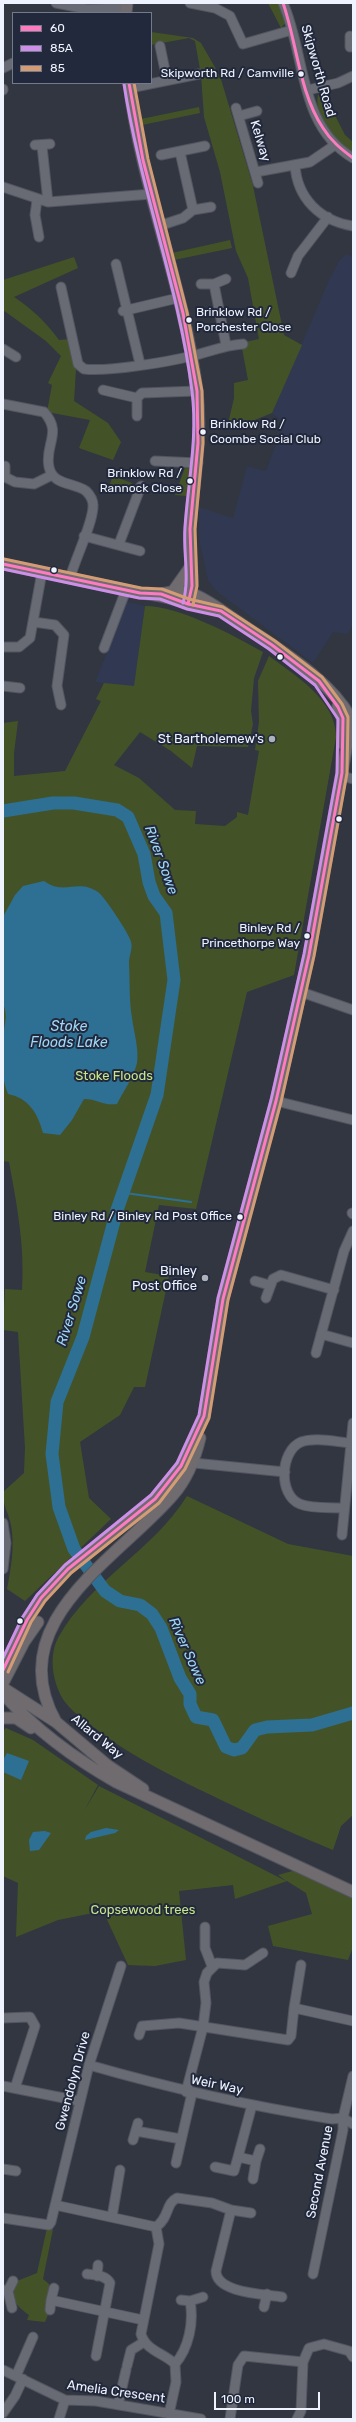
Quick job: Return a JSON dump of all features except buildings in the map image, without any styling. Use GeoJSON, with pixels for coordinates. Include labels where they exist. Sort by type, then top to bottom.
{"type":"FeatureCollection","features":[{"type":"Feature","properties":{"kind":"main road"},"geometry":{"type":"LineString","coordinates":[[129,85],[159,226],[178,298],[191,356],[197,391],[198,463],[190,531],[190,599]]}},
{"type":"Feature","properties":{"kind":"main road"},"geometry":{"type":"LineString","coordinates":[[3,564],[126,590],[190,599]]}},
{"type":"Feature","properties":{"kind":"main road"},"geometry":{"type":"LineString","coordinates":[[161,594],[174,590],[191,566]]}},
{"type":"Feature","properties":{"kind":"main road"},"geometry":{"type":"LineString","coordinates":[[174,590],[190,599],[221,611],[272,645],[325,687],[353,706]]}},
{"type":"Feature","properties":{"kind":"main road"},"geometry":{"type":"LineString","coordinates":[[325,687],[346,711],[350,723],[342,774]]}},
{"type":"Feature","properties":{"kind":"main road"},"geometry":{"type":"LineString","coordinates":[[4,1691],[50,1613],[82,1576],[151,1518],[174,1494],[194,1463],[204,1416],[222,1299],[276,1101],[320,905],[347,744],[353,729]]}},
{"type":"Feature","properties":{"kind":"main road"},"geometry":{"type":"LineString","coordinates":[[342,774],[353,744]]}},
{"type":"Feature","properties":{"kind":"main road"},"geometry":{"type":"LineString","coordinates":[[3,1670],[27,1620],[41,1598],[72,1566],[154,1500],[178,1470],[189,1452],[204,1416]]}},
{"type":"Feature","properties":{"kind":"main road"},"geometry":{"type":"LineString","coordinates":[[4,1691],[35,1624],[50,1613]]}},
{"type":"Feature","properties":{"kind":"main road"},"geometry":{"type":"LineString","coordinates":[[39,1630],[33,1647],[32,1663],[34,1681],[42,1702],[56,1722]]}},
{"type":"Feature","properties":{"kind":"main road","name":"Allard Way"},"geometry":{"type":"LineString","coordinates":[[4,1691],[56,1722],[107,1765],[173,1808]]}},
{"type":"Feature","properties":{"kind":"main road","name":"Allard Way"},"geometry":{"type":"LineString","coordinates":[[4,1691],[71,1754]]}},
{"type":"Feature","properties":{"kind":"main road","name":"Allard Way"},"geometry":{"type":"LineString","coordinates":[[3,1718],[16,1718],[116,1782],[353,1892]]}},
{"type":"Feature","properties":{"kind":"street"},"geometry":{"type":"LineString","coordinates":[[56,3],[69,7],[87,6],[127,8]]}},
{"type":"Feature","properties":{"kind":"street"},"geometry":{"type":"LineString","coordinates":[[190,3],[211,5],[230,16],[243,49],[292,30]]}},
{"type":"Feature","properties":{"kind":"street","name":"Skipworth Road"},"geometry":{"type":"LineString","coordinates":[[283,3],[318,122],[334,145],[353,158]]}},
{"type":"Feature","properties":{"kind":"street"},"geometry":{"type":"LineString","coordinates":[[350,36],[350,47],[353,46]]}},
{"type":"Feature","properties":{"kind":"street"},"geometry":{"type":"LineString","coordinates":[[160,46],[167,80]]}},
{"type":"Feature","properties":{"kind":"street"},"geometry":{"type":"LineString","coordinates":[[3,68],[12,64]]}},
{"type":"Feature","properties":{"kind":"street"},"geometry":{"type":"LineString","coordinates":[[152,82],[199,74]]}},
{"type":"Feature","properties":{"kind":"street"},"geometry":{"type":"LineString","coordinates":[[308,90],[338,83],[353,76]]}},
{"type":"Feature","properties":{"kind":"street","name":"Kelway"},"geometry":{"type":"LineString","coordinates":[[257,111],[238,112],[258,182]]}},
{"type":"Feature","properties":{"kind":"street"},"geometry":{"type":"LineString","coordinates":[[42,145],[48,202]]}},
{"type":"Feature","properties":{"kind":"street","name":"Kelway"},"geometry":{"type":"LineString","coordinates":[[256,172],[316,160],[334,145]]}},
{"type":"Feature","properties":{"kind":"street"},"geometry":{"type":"LineString","coordinates":[[161,155],[205,146]]}},
{"type":"Feature","properties":{"kind":"street"},"geometry":{"type":"LineString","coordinates":[[180,152],[193,210]]}},
{"type":"Feature","properties":{"kind":"street"},"geometry":{"type":"LineString","coordinates":[[295,165],[297,183],[302,194],[312,206],[328,217],[353,226]]}},
{"type":"Feature","properties":{"kind":"street"},"geometry":{"type":"LineString","coordinates":[[3,187],[37,200],[48,202],[152,194]]}},
{"type":"Feature","properties":{"kind":"street"},"geometry":{"type":"LineString","coordinates":[[37,200],[35,215],[39,237]]}},
{"type":"Feature","properties":{"kind":"street"},"geometry":{"type":"LineString","coordinates":[[159,226],[183,218],[193,210],[211,207]]}},
{"type":"Feature","properties":{"kind":"street"},"geometry":{"type":"LineString","coordinates":[[291,273],[293,254],[328,217]]}},
{"type":"Feature","properties":{"kind":"street"},"geometry":{"type":"LineString","coordinates":[[116,264],[124,311],[140,364]]}},
{"type":"Feature","properties":{"kind":"street"},"geometry":{"type":"LineString","coordinates":[[201,284],[214,284],[226,279]]}},
{"type":"Feature","properties":{"kind":"street"},"geometry":{"type":"LineString","coordinates":[[214,284],[226,345]]}},
{"type":"Feature","properties":{"kind":"street"},"geometry":{"type":"LineString","coordinates":[[61,287],[78,364],[84,369],[92,370],[191,356],[226,345],[243,344]]}},
{"type":"Feature","properties":{"kind":"street"},"geometry":{"type":"LineString","coordinates":[[124,311],[178,298]]}},
{"type":"Feature","properties":{"kind":"street"},"geometry":{"type":"LineString","coordinates":[[3,349],[16,357]]}},
{"type":"Feature","properties":{"kind":"street"},"geometry":{"type":"LineString","coordinates":[[103,390],[137,398]]}},
{"type":"Feature","properties":{"kind":"street"},"geometry":{"type":"LineString","coordinates":[[137,416],[137,398],[142,393],[197,391]]}},
{"type":"Feature","properties":{"kind":"street"},"geometry":{"type":"LineString","coordinates":[[3,404],[44,412],[50,418],[54,432],[48,462],[52,475],[61,482],[85,490],[89,494],[93,505],[70,578]]}},
{"type":"Feature","properties":{"kind":"street"},"geometry":{"type":"LineString","coordinates":[[155,461],[198,463]]}},
{"type":"Feature","properties":{"kind":"street"},"geometry":{"type":"LineString","coordinates":[[5,466],[4,476],[15,482],[34,484],[52,475]]}},
{"type":"Feature","properties":{"kind":"street"},"geometry":{"type":"LineString","coordinates":[[119,544],[140,486]]}},
{"type":"Feature","properties":{"kind":"street"},"geometry":{"type":"LineString","coordinates":[[84,536],[105,543],[119,544],[140,551]]}},
{"type":"Feature","properties":{"kind":"street"},"geometry":{"type":"LineString","coordinates":[[3,647],[15,648],[24,645],[30,638],[42,572]]}},
{"type":"Feature","properties":{"kind":"street"},"geometry":{"type":"LineString","coordinates":[[104,648],[126,590]]}},
{"type":"Feature","properties":{"kind":"street"},"geometry":{"type":"LineString","coordinates":[[34,622],[55,625],[64,635],[57,686],[61,705]]}},
{"type":"Feature","properties":{"kind":"street"},"geometry":{"type":"LineString","coordinates":[[3,686],[20,688]]}},
{"type":"Feature","properties":{"kind":"street"},"geometry":{"type":"LineString","coordinates":[[342,774],[353,779]]}},
{"type":"Feature","properties":{"kind":"street"},"geometry":{"type":"LineString","coordinates":[[301,992],[353,1010]]}},
{"type":"Feature","properties":{"kind":"street"},"geometry":{"type":"LineString","coordinates":[[276,1101],[353,1120]]}},
{"type":"Feature","properties":{"kind":"street"},"geometry":{"type":"LineString","coordinates":[[316,1353],[344,1251],[353,1231]]}},
{"type":"Feature","properties":{"kind":"street"},"geometry":{"type":"LineString","coordinates":[[266,1298],[269,1285],[278,1276],[285,1275],[334,1290]]}},
{"type":"Feature","properties":{"kind":"street"},"geometry":{"type":"LineString","coordinates":[[255,1281],[269,1285]]}},
{"type":"Feature","properties":{"kind":"street"},"geometry":{"type":"LineString","coordinates":[[321,1334],[353,1343]]}},
{"type":"Feature","properties":{"kind":"street"},"geometry":{"type":"LineString","coordinates":[[342,1534],[343,1508],[353,1423]]}},
{"type":"Feature","properties":{"kind":"street"},"geometry":{"type":"LineString","coordinates":[[343,1508],[301,1505],[294,1501],[286,1489],[285,1472],[289,1454],[299,1443],[308,1440],[351,1443]]}},
{"type":"Feature","properties":{"kind":"street"},"geometry":{"type":"LineString","coordinates":[[189,1452],[194,1463],[285,1472]]}},
{"type":"Feature","properties":{"kind":"street"},"geometry":{"type":"LineString","coordinates":[[3,1523],[6,1543],[3,1569]]}},
{"type":"Feature","properties":{"kind":"street"},"geometry":{"type":"LineString","coordinates":[[205,1927],[205,1948],[212,1966]]}},
{"type":"Feature","properties":{"kind":"street"},"geometry":{"type":"LineString","coordinates":[[176,2163],[203,2027],[206,2003],[204,1982],[212,1966],[223,1962],[245,1965],[263,1953]]}},
{"type":"Feature","properties":{"kind":"street"},"geometry":{"type":"LineString","coordinates":[[139,2035],[142,2026],[179,2023],[288,2040],[291,2036],[301,1965]]}},
{"type":"Feature","properties":{"kind":"street","name":"Gwendolyn Drive"},"geometry":{"type":"LineString","coordinates":[[56,2205],[79,2101],[121,1966]]}},
{"type":"Feature","properties":{"kind":"street"},"geometry":{"type":"LineString","coordinates":[[294,2008],[353,2021]]}},
{"type":"Feature","properties":{"kind":"street"},"geometry":{"type":"LineString","coordinates":[[3,2018],[30,2017],[36,2026],[15,2088]]}},
{"type":"Feature","properties":{"kind":"street","name":"Weir Way"},"geometry":{"type":"LineString","coordinates":[[89,2065],[189,2092],[332,2119],[343,2118]]}},
{"type":"Feature","properties":{"kind":"street","name":"Second Avenue"},"geometry":{"type":"LineString","coordinates":[[313,2274],[343,2130],[343,2118],[353,2076]]}},
{"type":"Feature","properties":{"kind":"street"},"geometry":{"type":"LineString","coordinates":[[3,2086],[79,2101]]}},
{"type":"Feature","properties":{"kind":"street"},"geometry":{"type":"LineString","coordinates":[[216,2167],[234,2171],[252,2105]]}},
{"type":"Feature","properties":{"kind":"street"},"geometry":{"type":"LineString","coordinates":[[343,2118],[353,2124]]}},
{"type":"Feature","properties":{"kind":"street"},"geometry":{"type":"LineString","coordinates":[[136,2132],[181,2139]]}},
{"type":"Feature","properties":{"kind":"street"},"geometry":{"type":"LineString","coordinates":[[253,2179],[260,2149]]}},
{"type":"Feature","properties":{"kind":"street"},"geometry":{"type":"LineString","coordinates":[[238,2157],[256,2161]]}},
{"type":"Feature","properties":{"kind":"street"},"geometry":{"type":"LineString","coordinates":[[3,2169],[16,2171]]}},
{"type":"Feature","properties":{"kind":"street"},"geometry":{"type":"LineString","coordinates":[[112,2217],[120,2170]]}},
{"type":"Feature","properties":{"kind":"street"},"geometry":{"type":"LineString","coordinates":[[156,2227],[165,2220],[170,2203],[177,2198],[212,2203],[231,2210],[251,2213]]}},
{"type":"Feature","properties":{"kind":"street"},"geometry":{"type":"LineString","coordinates":[[3,2218],[49,2225],[56,2205],[156,2227]]}},
{"type":"Feature","properties":{"kind":"street"},"geometry":{"type":"LineString","coordinates":[[231,2210],[216,2271],[218,2280],[228,2287],[282,2297]]}},
{"type":"Feature","properties":{"kind":"street"},"geometry":{"type":"LineString","coordinates":[[156,2227],[159,2244],[143,2320],[141,2334],[144,2342],[175,2364],[184,2354],[187,2342],[192,2312],[186,2301],[203,2297]]}},
{"type":"Feature","properties":{"kind":"street"},"geometry":{"type":"LineString","coordinates":[[97,2276],[98,2265]]}},
{"type":"Feature","properties":{"kind":"street"},"geometry":{"type":"LineString","coordinates":[[87,2274],[108,2279],[110,2283],[106,2312],[96,2356]]}},
{"type":"Feature","properties":{"kind":"street"},"geometry":{"type":"LineString","coordinates":[[12,2308],[5,2290],[14,2281]]}},
{"type":"Feature","properties":{"kind":"street"},"geometry":{"type":"LineString","coordinates":[[50,2310],[54,2288]]}},
{"type":"Feature","properties":{"kind":"street"},"geometry":{"type":"LineString","coordinates":[[264,2307],[267,2294]]}},
{"type":"Feature","properties":{"kind":"street"},"geometry":{"type":"LineString","coordinates":[[52,2300],[143,2320]]}},
{"type":"Feature","properties":{"kind":"street"},"geometry":{"type":"LineString","coordinates":[[3,2412],[19,2378],[33,2337]]}},
{"type":"Feature","properties":{"kind":"street"},"geometry":{"type":"LineString","coordinates":[[118,2405],[131,2350],[144,2342]]}},
{"type":"Feature","properties":{"kind":"street"},"geometry":{"type":"LineString","coordinates":[[297,2419],[301,2411],[303,2362],[309,2348],[324,2344],[349,2351],[353,2357]]}},
{"type":"Feature","properties":{"kind":"street"},"geometry":{"type":"LineString","coordinates":[[230,2419],[238,2364],[244,2356],[303,2362]]}},
{"type":"Feature","properties":{"kind":"street","name":"Amelia Crescent"},"geometry":{"type":"LineString","coordinates":[[3,2370],[65,2400],[96,2401],[169,2414],[176,2382],[175,2364]]}},
{"type":"Feature","properties":{"kind":"street"},"geometry":{"type":"LineString","coordinates":[[59,2419],[65,2400]]}},
{"type":"Feature","properties":{"kind":"street"},"geometry":{"type":"LineString","coordinates":[[169,2414],[201,2419]]}},
{"type":"Feature","properties":{"kind":"shaded area"},"geometry":{"type":"Polygon","coordinates":[[[346,254],[353,257],[353,624],[348,634],[333,632],[313,663],[215,590],[208,580],[199,539],[199,507],[233,518],[247,466],[266,471],[284,423],[272,413],[330,278],[339,261],[346,254]]]}},
{"type":"Feature","properties":{"kind":"shaded area"},"geometry":{"type":"Polygon","coordinates":[[[127,602],[145,606],[134,687],[95,682],[127,602]]]}},
{"type":"Feature","properties":{"kind":"green space"},"geometry":{"type":"Polygon","coordinates":[[[268,3],[281,3],[287,21],[281,28],[268,3]]]}},
{"type":"Feature","properties":{"kind":"green space"},"geometry":{"type":"Polygon","coordinates":[[[152,32],[193,38],[201,43],[220,76],[253,186],[284,335],[302,345],[272,413],[247,423],[245,429],[228,424],[234,398],[234,383],[248,380],[241,343],[259,339],[248,278],[236,251],[220,172],[204,117],[201,75],[195,41],[189,38],[152,45],[152,32]]]}},
{"type":"Feature","properties":{"kind":"green space"},"geometry":{"type":"Polygon","coordinates":[[[323,92],[345,135],[353,142],[353,152],[340,143],[323,120],[317,103],[318,95],[323,92]]]}},
{"type":"Feature","properties":{"kind":"green space"},"geometry":{"type":"Polygon","coordinates":[[[199,107],[200,113],[142,125],[141,119],[199,107]]]}},
{"type":"Feature","properties":{"kind":"green space"},"geometry":{"type":"Polygon","coordinates":[[[230,240],[232,248],[174,260],[172,253],[230,240]]]}},
{"type":"Feature","properties":{"kind":"green space"},"geometry":{"type":"Polygon","coordinates":[[[74,257],[78,268],[14,297],[38,316],[59,340],[70,339],[76,369],[74,401],[108,423],[121,442],[113,460],[79,448],[90,420],[47,412],[52,385],[48,383],[61,356],[46,341],[3,310],[3,280],[74,257]]]}},
{"type":"Feature","properties":{"kind":"green space"},"geometry":{"type":"Polygon","coordinates":[[[186,465],[191,467],[187,496],[175,495],[186,465]]]}},
{"type":"Feature","properties":{"kind":"green space"},"geometry":{"type":"Polygon","coordinates":[[[113,476],[132,483],[128,494],[109,486],[113,476]]]}},
{"type":"Feature","properties":{"kind":"green space","name":"Stoke Floods"},"geometry":{"type":"Polygon","coordinates":[[[145,606],[159,607],[189,616],[221,630],[263,652],[254,678],[251,711],[253,724],[248,747],[197,746],[192,768],[171,751],[140,732],[114,765],[139,778],[175,810],[196,811],[195,824],[225,826],[237,817],[237,812],[248,815],[259,751],[255,750],[259,722],[258,681],[269,656],[313,690],[322,700],[334,724],[336,737],[294,975],[247,992],[196,1209],[159,1205],[145,1272],[169,1276],[145,1387],[134,1387],[120,1415],[80,1442],[89,1498],[111,1519],[25,1601],[7,1589],[13,1541],[11,1525],[3,1497],[3,1492],[24,1473],[25,1448],[18,1332],[3,1330],[5,1289],[22,1290],[23,1274],[20,1226],[15,1194],[9,1162],[3,1161],[3,723],[18,721],[14,753],[14,776],[65,771],[101,701],[96,699],[104,683],[134,686],[145,606]]]}},
{"type":"Feature","properties":{"kind":"green space"},"geometry":{"type":"Polygon","coordinates":[[[187,1496],[288,1544],[353,1556],[353,1815],[341,1826],[333,1850],[225,1802],[132,1754],[77,1714],[65,1702],[57,1688],[53,1671],[53,1654],[58,1638],[71,1618],[104,1582],[157,1534],[173,1516],[187,1496]]]}},
{"type":"Feature","properties":{"kind":"green space","name":"Copsewood trees"},"geometry":{"type":"Polygon","coordinates":[[[6,1728],[33,1740],[98,1785],[84,1811],[99,1786],[286,1881],[278,1875],[296,1870],[353,1898],[353,1947],[348,1960],[273,1946],[268,1926],[312,1914],[306,1893],[287,1881],[235,1899],[233,1885],[179,1891],[186,1960],[155,1966],[128,1965],[103,1911],[58,1920],[16,1937],[18,1883],[3,1876],[3,1731],[6,1728]]]}},
{"type":"Feature","properties":{"kind":"green space"},"geometry":{"type":"Polygon","coordinates":[[[47,2228],[53,2229],[43,2279],[49,2284],[50,2310],[45,2322],[27,2320],[29,2315],[20,2308],[15,2301],[15,2287],[17,2281],[37,2273],[47,2228]]]}},
{"type":"Feature","properties":{"kind":"water","name":"Stoke Floods Lake"},"geometry":{"type":"Polygon","coordinates":[[[44,881],[58,887],[84,886],[98,892],[122,924],[130,938],[131,944],[129,963],[130,990],[131,1011],[137,1052],[136,1068],[117,1104],[108,1104],[84,1099],[72,1120],[60,1135],[43,1133],[32,1108],[22,1099],[8,1094],[4,1080],[1,1057],[6,1015],[3,1004],[4,915],[15,895],[23,886],[44,881]]]}},
{"type":"Feature","properties":{"kind":"water"},"geometry":{"type":"Polygon","coordinates":[[[7,1753],[29,1761],[21,1780],[3,1772],[3,1760],[7,1753]]]}},
{"type":"Feature","properties":{"kind":"water"},"geometry":{"type":"Polygon","coordinates":[[[106,1828],[119,1830],[115,1833],[85,1840],[86,1836],[91,1832],[106,1828]]]}},
{"type":"Feature","properties":{"kind":"water"},"geometry":{"type":"Polygon","coordinates":[[[45,1831],[51,1833],[39,1850],[30,1851],[29,1840],[33,1832],[45,1831]]]}},
{"type":"Feature","properties":{"kind":"waterway","name":"River Sowe"},"geometry":{"type":"LineString","coordinates":[[3,811],[53,803],[74,803],[117,810],[128,817],[144,854],[149,882],[154,896],[166,913],[174,980],[157,1095],[117,1210],[83,1337],[57,1402],[52,1454],[59,1507],[74,1549],[105,1591],[120,1601],[140,1605],[152,1614],[161,1628],[180,1678],[190,1694],[190,1704],[196,1717],[213,1720],[226,1747],[234,1750],[242,1748],[255,1730],[267,1727],[312,1725],[353,1713]]}},
{"type":"Feature","properties":{"kind":"waterway"},"geometry":{"type":"LineString","coordinates":[[125,1193],[191,1202]]}},
{"type":"Feature","properties":{"kind":"transit line","name":"60"},"geometry":{"type":"LineString","coordinates":[[283,3],[288,18],[303,83],[315,114],[329,137],[353,158]]}},
{"type":"Feature","properties":{"kind":"transit line","name":"85A"},"geometry":{"type":"LineString","coordinates":[[124,84],[131,123],[178,314],[186,352],[194,408],[192,459],[185,527],[186,584],[183,603]]}},
{"type":"Feature","properties":{"kind":"transit line","name":"60"},"geometry":{"type":"LineString","coordinates":[[129,84],[143,160],[183,313],[197,391],[198,443],[190,529],[192,586],[188,604]]}},
{"type":"Feature","properties":{"kind":"transit line","name":"85"},"geometry":{"type":"LineString","coordinates":[[134,84],[148,159],[187,312],[202,391],[203,443],[195,529],[197,586],[193,605]]}},
{"type":"Feature","properties":{"kind":"transit line","name":"85"},"geometry":{"type":"LineString","coordinates":[[4,559],[141,588],[162,589],[189,599],[223,607],[275,641],[322,677],[342,704],[348,717],[347,773],[314,956],[281,1102],[228,1300],[209,1418],[185,1469],[159,1503],[71,1573],[45,1601],[31,1622],[8,1672]]}},
{"type":"Feature","properties":{"kind":"transit line","name":"60"},"geometry":{"type":"LineString","coordinates":[[3,564],[140,593],[161,594],[188,604],[221,611],[272,645],[319,681],[338,707],[343,718],[342,773],[309,955],[276,1101],[223,1299],[204,1416],[181,1466],[155,1499],[68,1569],[41,1598],[27,1620],[3,1670]]}},
{"type":"Feature","properties":{"kind":"transit line","name":"85A"},"geometry":{"type":"LineString","coordinates":[[3,569],[139,598],[160,599],[187,609],[219,616],[269,649],[315,685],[338,719],[337,773],[304,954],[271,1100],[218,1298],[199,1415],[177,1463],[151,1495],[65,1565],[37,1595],[22,1618],[3,1658]]}},
{"type":"Feature","properties":{"kind":"place","name":"Skipworth Rd / Camville"},"geometry":{"type":"Point","coordinates":[301,74]}},
{"type":"Feature","properties":{"kind":"place","name":"Brinklow Rd / Porchester Close"},"geometry":{"type":"Point","coordinates":[189,320]}},
{"type":"Feature","properties":{"kind":"place","name":"Brinklow Rd / Coombe Social Club"},"geometry":{"type":"Point","coordinates":[203,432]}},
{"type":"Feature","properties":{"kind":"place","name":"Brinklow Rd / Rannock Close"},"geometry":{"type":"Point","coordinates":[190,481]}},
{"type":"Feature","properties":{"kind":"place","name":"St Bartholemew's"},"geometry":{"type":"Point","coordinates":[272,739]}},
{"type":"Feature","properties":{"kind":"place","name":"Binley Rd / Princethorpe Way"},"geometry":{"type":"Point","coordinates":[307,936]}},
{"type":"Feature","properties":{"kind":"place","name":"Binley Rd / Binley Rd Post Office"},"geometry":{"type":"Point","coordinates":[240,1217]}},
{"type":"Feature","properties":{"kind":"place","name":"Binley Post Office"},"geometry":{"type":"Point","coordinates":[205,1278]}}]}
